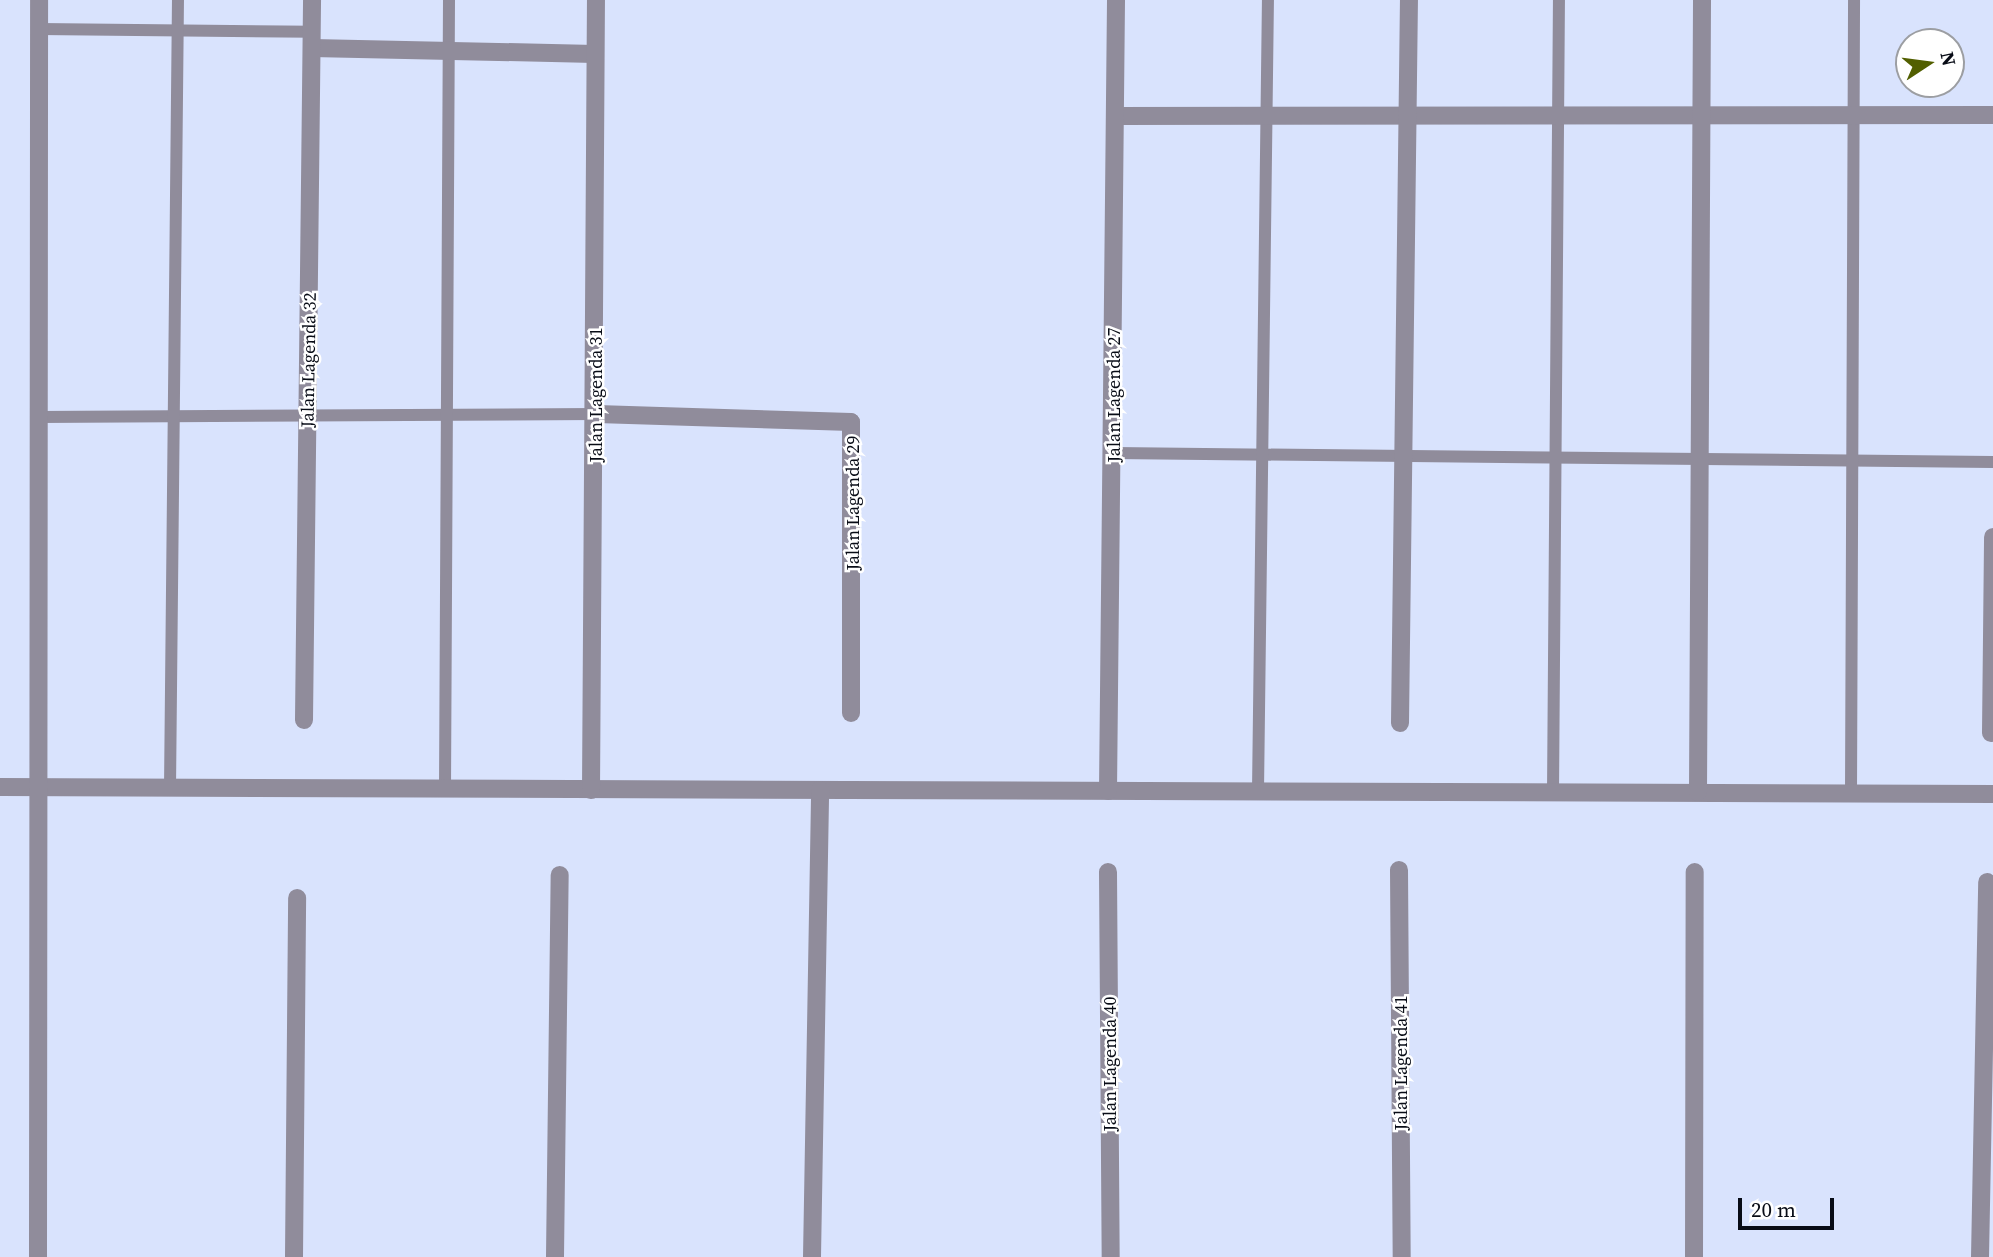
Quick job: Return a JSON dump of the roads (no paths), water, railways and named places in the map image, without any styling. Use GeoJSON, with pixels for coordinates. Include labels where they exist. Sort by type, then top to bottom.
{"type":"FeatureCollection","features":[{"type":"Feature","properties":{"kind":"street"},"geometry":{"type":"LineString","coordinates":[[38,1257],[39,0]]}},
{"type":"Feature","properties":{"kind":"street","name":"Jalan Lagenda 32"},"geometry":{"type":"LineString","coordinates":[[304,720],[312,0]]}},
{"type":"Feature","properties":{"kind":"street","name":"Jalan Lagenda 31"},"geometry":{"type":"LineString","coordinates":[[591,789],[597,414],[596,0]]}},
{"type":"Feature","properties":{"kind":"street","name":"Jalan Lagenda 27"},"geometry":{"type":"LineString","coordinates":[[1108,791],[1114,453],[1116,0]]}},
{"type":"Feature","properties":{"kind":"street"},"geometry":{"type":"LineString","coordinates":[[1400,723],[1409,0]]}},
{"type":"Feature","properties":{"kind":"street"},"geometry":{"type":"LineString","coordinates":[[1698,793],[1702,0]]}},
{"type":"Feature","properties":{"kind":"street"},"geometry":{"type":"LineString","coordinates":[[312,40],[449,50],[595,54]]}},
{"type":"Feature","properties":{"kind":"street"},"geometry":{"type":"LineString","coordinates":[[1116,116],[1703,118],[1993,115]]}},
{"type":"Feature","properties":{"kind":"street","name":"Jalan Lagenda 29"},"geometry":{"type":"LineString","coordinates":[[597,414],[851,422],[851,713]]}},
{"type":"Feature","properties":{"kind":"street"},"geometry":{"type":"LineString","coordinates":[[1991,733],[1993,537]]}},
{"type":"Feature","properties":{"kind":"street"},"geometry":{"type":"LineString","coordinates":[[0,787],[1993,794]]}},
{"type":"Feature","properties":{"kind":"street"},"geometry":{"type":"LineString","coordinates":[[812,1257],[820,790]]}},
{"type":"Feature","properties":{"kind":"street","name":"Jalan Lagenda 41"},"geometry":{"type":"LineString","coordinates":[[1399,870],[1402,1257]]}},
{"type":"Feature","properties":{"kind":"street","name":"Jalan Lagenda 40"},"geometry":{"type":"LineString","coordinates":[[1108,872],[1111,1257]]}},
{"type":"Feature","properties":{"kind":"street"},"geometry":{"type":"LineString","coordinates":[[1693,1257],[1695,872]]}},
{"type":"Feature","properties":{"kind":"street"},"geometry":{"type":"LineString","coordinates":[[555,1257],[559,875]]}},
{"type":"Feature","properties":{"kind":"street"},"geometry":{"type":"LineString","coordinates":[[1980,1257],[1987,882]]}},
{"type":"Feature","properties":{"kind":"street"},"geometry":{"type":"LineString","coordinates":[[294,1257],[297,898]]}},
{"type":"Feature","properties":{"kind":"lane"},"geometry":{"type":"LineString","coordinates":[[170,788],[177,0]]}},
{"type":"Feature","properties":{"kind":"lane"},"geometry":{"type":"LineString","coordinates":[[445,789],[450,414],[449,0]]}},
{"type":"Feature","properties":{"kind":"lane"},"geometry":{"type":"LineString","coordinates":[[1258,791],[1268,0]]}},
{"type":"Feature","properties":{"kind":"lane"},"geometry":{"type":"LineString","coordinates":[[1553,793],[1556,118],[1559,0]]}},
{"type":"Feature","properties":{"kind":"lane"},"geometry":{"type":"LineString","coordinates":[[1851,793],[1854,0]]}},
{"type":"Feature","properties":{"kind":"lane"},"geometry":{"type":"LineString","coordinates":[[39,29],[177,30],[312,40]]}},
{"type":"Feature","properties":{"kind":"lane"},"geometry":{"type":"LineString","coordinates":[[39,416],[309,411],[597,414]]}},
{"type":"Feature","properties":{"kind":"lane"},"geometry":{"type":"LineString","coordinates":[[1114,453],[1555,455],[1700,460],[1993,462]]}}]}
